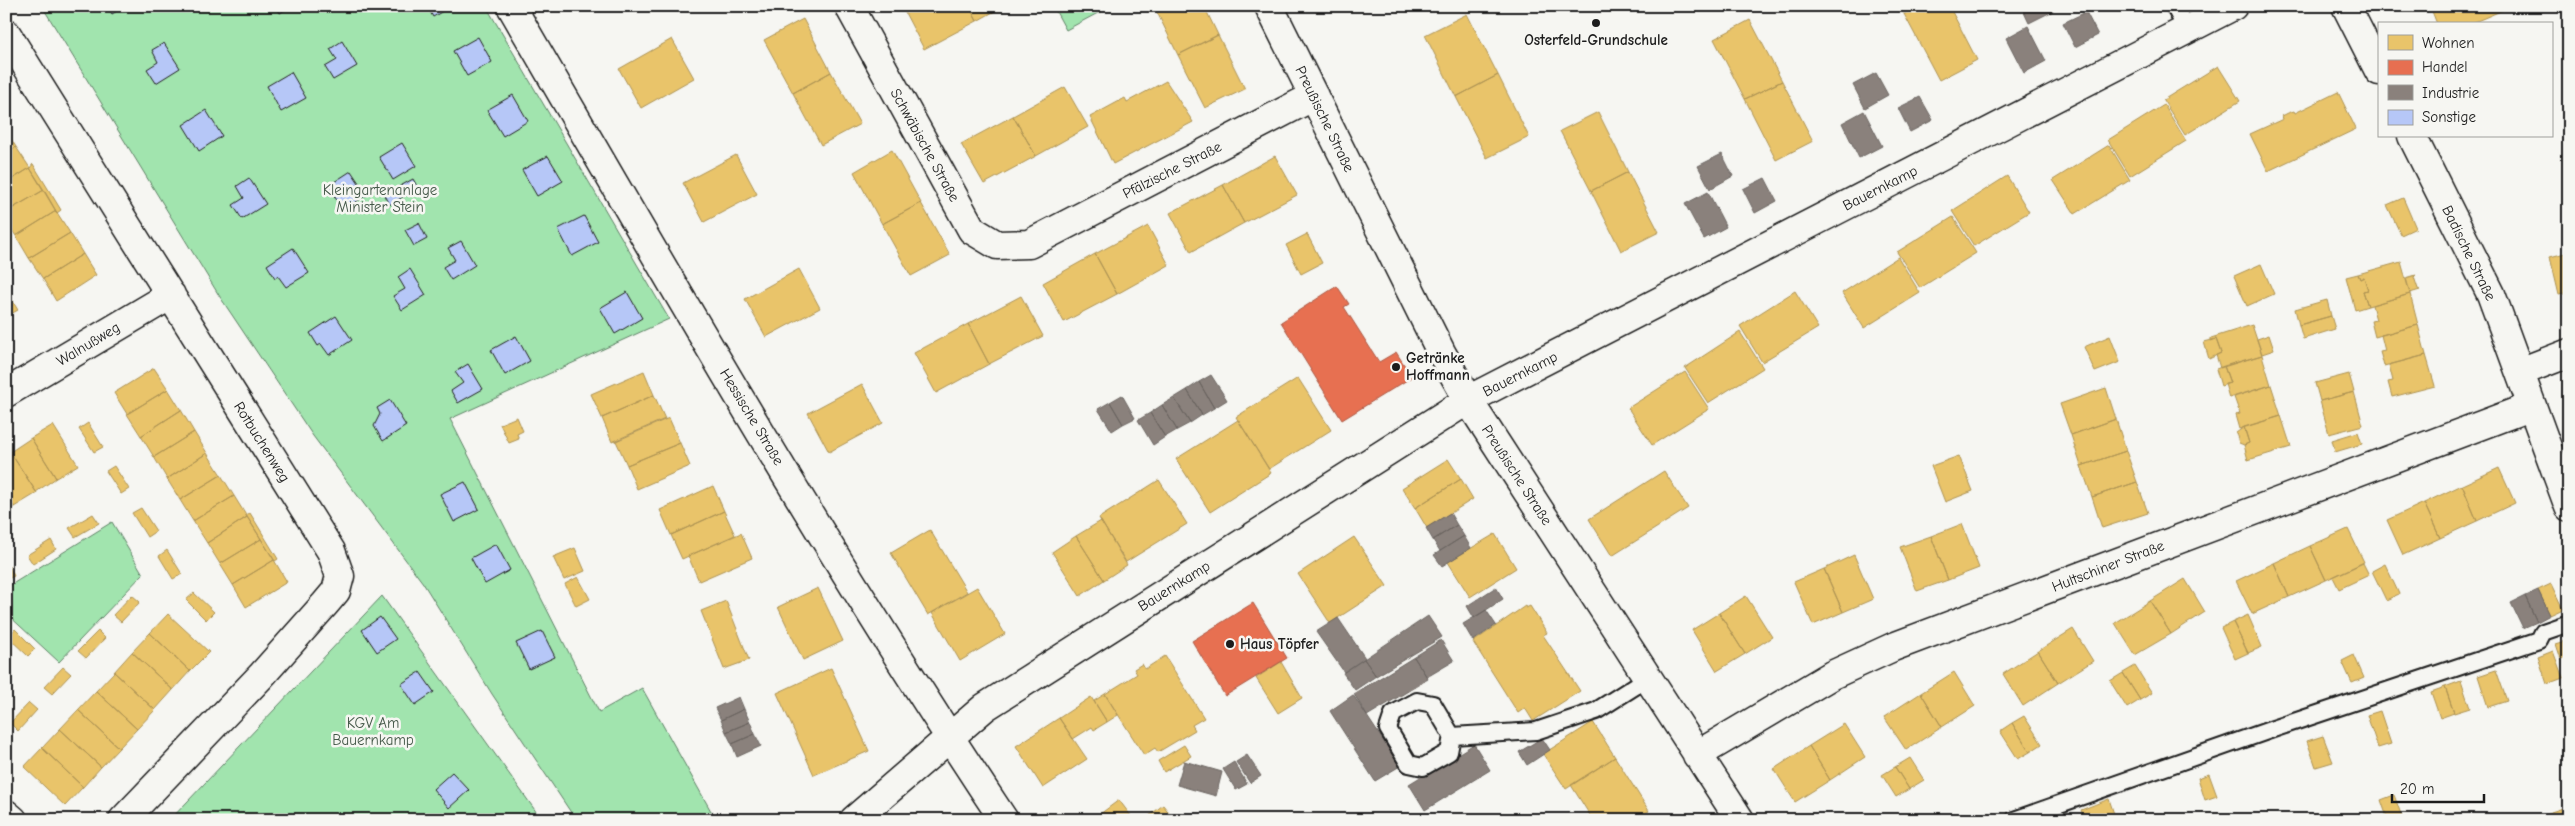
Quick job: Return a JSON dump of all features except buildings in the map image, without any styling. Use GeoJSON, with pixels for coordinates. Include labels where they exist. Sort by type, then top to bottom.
{"type":"FeatureCollection","features":[{"type":"Feature","properties":{"kind":"street","name":"Hessische Straße"},"geometry":{"type":"LineString","coordinates":[[511,6],[692,319],[845,573],[1004,820]]}},
{"type":"Feature","properties":{"kind":"street","name":"Schwäbische Straße"},"geometry":{"type":"LineString","coordinates":[[849,6],[972,230],[997,245],[1029,244]]}},
{"type":"Feature","properties":{"kind":"street","name":"Preußische Straße"},"geometry":{"type":"LineString","coordinates":[[1269,6],[1441,352],[1468,400],[1740,820]]}},
{"type":"Feature","properties":{"kind":"street","name":"Bauernkamp"},"geometry":{"type":"LineString","coordinates":[[854,820],[985,707],[1468,400],[2233,6]]}},
{"type":"Feature","properties":{"kind":"street"},"geometry":{"type":"LineString","coordinates":[[2346,6],[2378,69]]}},
{"type":"Feature","properties":{"kind":"street","name":"Rotbuchenweg"},"geometry":{"type":"LineString","coordinates":[[6,33],[331,551],[340,576],[336,591],[302,633],[123,820]]}},
{"type":"Feature","properties":{"kind":"street","name":"Pfälzische Straße"},"geometry":{"type":"LineString","coordinates":[[1029,244],[1314,96]]}},
{"type":"Feature","properties":{"kind":"street","name":"Badische Straße"},"geometry":{"type":"LineString","coordinates":[[2413,138],[2491,294],[2569,507]]}},
{"type":"Feature","properties":{"kind":"street","name":"Walnußweg"},"geometry":{"type":"LineString","coordinates":[[6,394],[171,295]]}},
{"type":"Feature","properties":{"kind":"street"},"geometry":{"type":"LineString","coordinates":[[2520,372],[2569,353]]}},
{"type":"Feature","properties":{"kind":"street","name":"Hultschiner Straße"},"geometry":{"type":"LineString","coordinates":[[1697,755],[1832,675],[1893,647],[2532,406]]}},
{"type":"Feature","properties":{"kind":"street"},"geometry":{"type":"LineString","coordinates":[[6,814],[13,820]]}},
{"type":"Feature","properties":{"kind":"lane"},"geometry":{"type":"LineString","coordinates":[[2174,6],[2187,30]]}},
{"type":"Feature","properties":{"kind":"lane"},"geometry":{"type":"LineString","coordinates":[[2014,820],[2273,729],[2539,640],[2543,632],[2569,623]]}},
{"type":"Feature","properties":{"kind":"lane"},"geometry":{"type":"LineString","coordinates":[[1452,736],[1536,730],[1596,712],[1648,678]]}},
{"type":"Feature","properties":{"kind":"green space","name":"Kleingartenanlage Minister Stein"},"geometry":{"type":"Polygon","coordinates":[[[42,6],[486,6],[669,319],[450,419],[599,712],[642,688],[716,820],[576,820],[492,694],[423,583],[313,436],[220,297],[42,6]]]}},
{"type":"Feature","properties":{"kind":"green space"},"geometry":{"type":"Polygon","coordinates":[[[1053,6],[1111,6],[1066,30],[1053,6]]]}},
{"type":"Feature","properties":{"kind":"green space"},"geometry":{"type":"Polygon","coordinates":[[[112,522],[143,574],[59,662],[6,613],[6,588],[112,522]]]}},
{"type":"Feature","properties":{"kind":"green space","name":"KGV Am Bauernkamp"},"geometry":{"type":"Polygon","coordinates":[[[382,596],[542,820],[170,820],[382,596]]]}},
{"type":"Feature","properties":{"kind":"place","name":"Osterfeld-Grundschule"},"geometry":{"type":"Point","coordinates":[1596,23]}},
{"type":"Feature","properties":{"kind":"place","name":"Getränke Hoffmann"},"geometry":{"type":"Point","coordinates":[1396,367]}},
{"type":"Feature","properties":{"kind":"place","name":"Haus Töpfer"},"geometry":{"type":"Point","coordinates":[1230,644]}}]}
